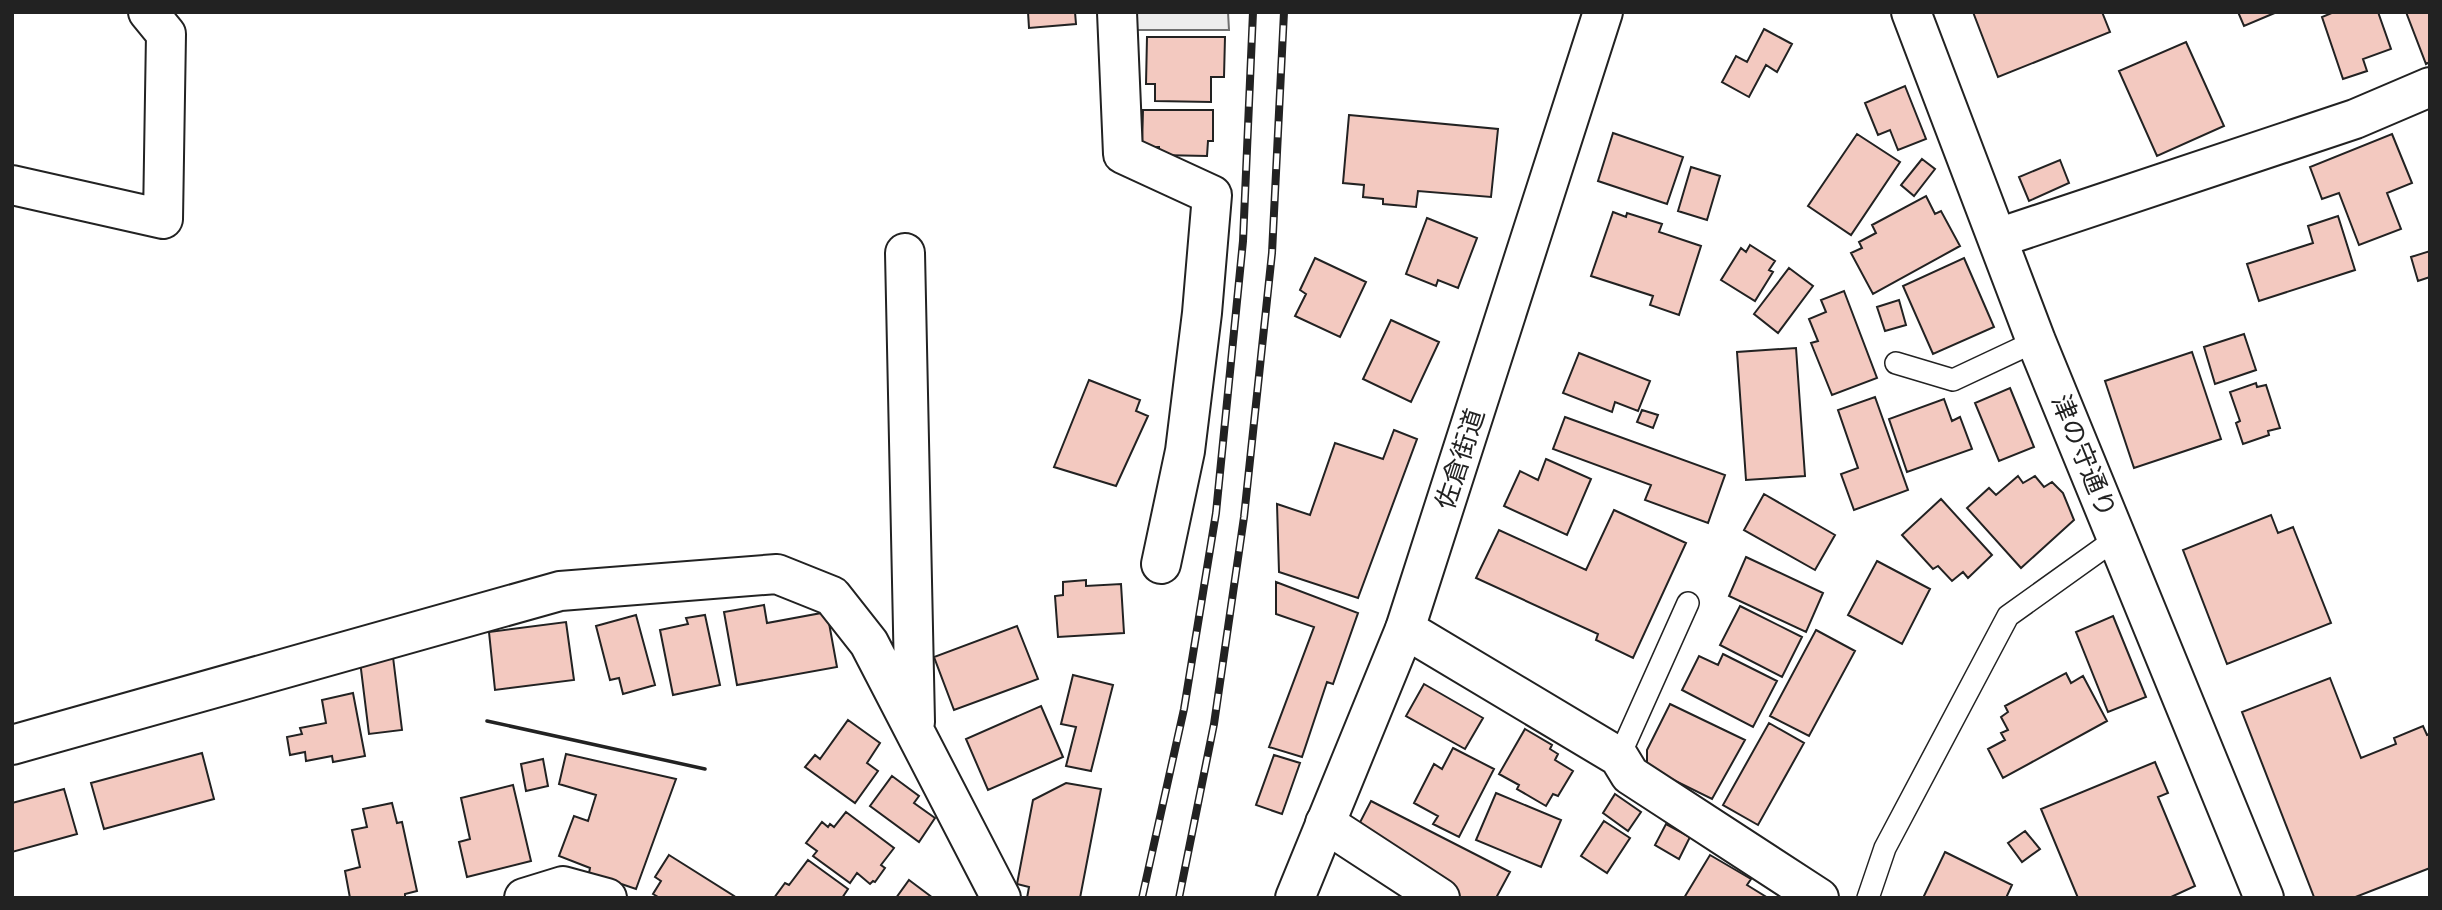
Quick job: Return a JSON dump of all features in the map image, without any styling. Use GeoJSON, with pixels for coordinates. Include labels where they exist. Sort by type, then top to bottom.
{"type":"FeatureCollection","features":[{"type":"Feature","properties":{"kind":"street"},"geometry":{"type":"LineString","coordinates":[[12,185],[163,219],[166,34],[148,12]]}},
{"type":"Feature","properties":{"kind":"street"},"geometry":{"type":"LineString","coordinates":[[1117,12],[1123,154],[1212,195],[1202,313],[1185,451],[1161,564]]}},
{"type":"Feature","properties":{"kind":"street","name":"佐倉街道"},"geometry":{"type":"LineString","coordinates":[[1295,898],[1405,629],[1603,12]]}},
{"type":"Feature","properties":{"kind":"street","name":"津の守通り"},"geometry":{"type":"LineString","coordinates":[[1911,12],[2036,341],[2264,898]]}},
{"type":"Feature","properties":{"kind":"street"},"geometry":{"type":"LineString","coordinates":[[1998,238],[2355,119],[2430,87]]}},
{"type":"Feature","properties":{"kind":"street"},"geometry":{"type":"LineString","coordinates":[[905,253],[915,731]]}},
{"type":"Feature","properties":{"kind":"street"},"geometry":{"type":"LineString","coordinates":[[12,744],[560,591],[777,574],[832,596],[869,643],[1001,898]]}},
{"type":"Feature","properties":{"kind":"street"},"geometry":{"type":"LineString","coordinates":[[1405,629],[1619,757],[1630,775],[1819,898]]}},
{"type":"Feature","properties":{"kind":"street"},"geometry":{"type":"LineString","coordinates":[[1325,823],[1440,898]]}},
{"type":"Feature","properties":{"kind":"street"},"geometry":{"type":"LineString","coordinates":[[524,898],[563,886],[607,898]]}},
{"type":"Feature","properties":{"kind":"lane"},"geometry":{"type":"LineString","coordinates":[[1896,363],[1953,380],[2036,341]]}},
{"type":"Feature","properties":{"kind":"lane"},"geometry":{"type":"LineString","coordinates":[[1868,898],[1885,848],[2008,616],[2117,538]]}},
{"type":"Feature","properties":{"kind":"lane"},"geometry":{"type":"LineString","coordinates":[[1619,757],[1688,603]]}},
{"type":"Feature","properties":{"kind":"shaded area"},"geometry":{"type":"Polygon","coordinates":[[[1136,12],[1228,12],[1229,30],[1137,30],[1136,12]]]}},
{"type":"Feature","properties":{"kind":"building"},"geometry":{"type":"Polygon","coordinates":[[[1028,12],[1075,12],[1076,24],[1029,28],[1028,12]]]}},
{"type":"Feature","properties":{"kind":"building"},"geometry":{"type":"Polygon","coordinates":[[[1973,12],[2102,12],[2110,32],[1998,77],[1973,12]]]}},
{"type":"Feature","properties":{"kind":"building"},"geometry":{"type":"Polygon","coordinates":[[[2238,12],[2277,12],[2244,26],[2238,12]]]}},
{"type":"Feature","properties":{"kind":"building"},"geometry":{"type":"Polygon","coordinates":[[[2334,12],[2378,12],[2391,49],[2363,59],[2367,71],[2343,79],[2322,17],[2334,12]]]}},
{"type":"Feature","properties":{"kind":"building"},"geometry":{"type":"Polygon","coordinates":[[[2406,12],[2430,12],[2430,62],[2426,64],[2406,12]]]}},
{"type":"Feature","properties":{"kind":"building"},"geometry":{"type":"Polygon","coordinates":[[[1764,29],[1792,44],[1777,72],[1766,65],[1749,97],[1722,82],[1736,56],[1747,62],[1764,29]]]}},
{"type":"Feature","properties":{"kind":"building"},"geometry":{"type":"Polygon","coordinates":[[[1147,37],[1225,37],[1224,77],[1211,77],[1211,102],[1155,101],[1155,84],[1146,84],[1147,37]]]}},
{"type":"Feature","properties":{"kind":"building"},"geometry":{"type":"Polygon","coordinates":[[[2186,42],[2224,126],[2157,156],[2119,71],[2186,42]]]}},
{"type":"Feature","properties":{"kind":"building"},"geometry":{"type":"Polygon","coordinates":[[[1905,86],[1926,139],[1898,150],[1890,130],[1878,135],[1865,103],[1905,86]]]}},
{"type":"Feature","properties":{"kind":"building"},"geometry":{"type":"Polygon","coordinates":[[[1143,110],[1213,110],[1213,141],[1208,141],[1207,156],[1159,155],[1159,147],[1142,147],[1143,110]]]}},
{"type":"Feature","properties":{"kind":"building"},"geometry":{"type":"Polygon","coordinates":[[[1349,115],[1498,129],[1491,197],[1418,191],[1416,207],[1383,204],[1383,199],[1363,197],[1364,185],[1343,183],[1349,115]]]}},
{"type":"Feature","properties":{"kind":"building"},"geometry":{"type":"Polygon","coordinates":[[[1613,133],[1683,157],[1667,204],[1598,181],[1613,133]]]}},
{"type":"Feature","properties":{"kind":"building"},"geometry":{"type":"Polygon","coordinates":[[[1857,134],[1900,162],[1851,235],[1808,206],[1857,134]]]}},
{"type":"Feature","properties":{"kind":"building"},"geometry":{"type":"Polygon","coordinates":[[[2392,134],[2412,183],[2387,193],[2401,229],[2359,245],[2339,193],[2322,199],[2310,167],[2392,134]]]}},
{"type":"Feature","properties":{"kind":"building"},"geometry":{"type":"Polygon","coordinates":[[[1922,159],[1935,169],[1914,196],[1901,185],[1922,159]]]}},
{"type":"Feature","properties":{"kind":"building"},"geometry":{"type":"Polygon","coordinates":[[[2060,160],[2069,183],[2029,201],[2019,177],[2060,160]]]}},
{"type":"Feature","properties":{"kind":"building"},"geometry":{"type":"Polygon","coordinates":[[[1691,167],[1720,176],[1707,220],[1678,211],[1691,167]]]}},
{"type":"Feature","properties":{"kind":"building"},"geometry":{"type":"Polygon","coordinates":[[[1926,196],[1935,214],[1941,211],[1960,246],[1873,294],[1851,253],[1862,248],[1859,242],[1876,233],[1872,225],[1926,196]]]}},
{"type":"Feature","properties":{"kind":"building"},"geometry":{"type":"Polygon","coordinates":[[[1613,212],[1626,217],[1627,213],[1662,224],[1659,232],[1701,246],[1679,315],[1650,305],[1653,296],[1591,276],[1613,212]]]}},
{"type":"Feature","properties":{"kind":"building"},"geometry":{"type":"Polygon","coordinates":[[[2338,216],[2355,270],[2259,301],[2247,264],[2313,243],[2308,226],[2338,216]]]}},
{"type":"Feature","properties":{"kind":"building"},"geometry":{"type":"Polygon","coordinates":[[[1427,218],[1477,238],[1458,288],[1438,280],[1436,286],[1406,274],[1427,218]]]}},
{"type":"Feature","properties":{"kind":"building"},"geometry":{"type":"Polygon","coordinates":[[[1750,245],[1775,261],[1769,270],[1773,272],[1755,301],[1721,280],[1741,248],[1746,252],[1750,245]]]}},
{"type":"Feature","properties":{"kind":"building"},"geometry":{"type":"Polygon","coordinates":[[[2430,251],[2430,277],[2418,281],[2411,257],[2430,251]]]}},
{"type":"Feature","properties":{"kind":"building"},"geometry":{"type":"Polygon","coordinates":[[[1315,258],[1366,282],[1340,337],[1295,316],[1306,294],[1300,290],[1315,258]]]}},
{"type":"Feature","properties":{"kind":"building"},"geometry":{"type":"Polygon","coordinates":[[[1964,258],[1994,327],[1933,354],[1903,286],[1964,258]]]}},
{"type":"Feature","properties":{"kind":"building"},"geometry":{"type":"Polygon","coordinates":[[[1789,268],[1813,286],[1778,333],[1754,314],[1789,268]]]}},
{"type":"Feature","properties":{"kind":"building"},"geometry":{"type":"Polygon","coordinates":[[[1844,291],[1877,378],[1832,395],[1811,343],[1818,341],[1809,319],[1826,312],[1821,300],[1844,291]]]}},
{"type":"Feature","properties":{"kind":"building"},"geometry":{"type":"Polygon","coordinates":[[[1899,300],[1906,325],[1885,331],[1877,307],[1899,300]]]}},
{"type":"Feature","properties":{"kind":"building"},"geometry":{"type":"Polygon","coordinates":[[[1391,320],[1439,342],[1411,402],[1363,379],[1391,320]]]}},
{"type":"Feature","properties":{"kind":"building"},"geometry":{"type":"Polygon","coordinates":[[[2244,334],[2256,370],[2215,384],[2204,347],[2244,334]]]}},
{"type":"Feature","properties":{"kind":"building"},"geometry":{"type":"Polygon","coordinates":[[[1796,348],[1805,476],[1746,480],[1737,352],[1796,348]]]}},
{"type":"Feature","properties":{"kind":"building"},"geometry":{"type":"Polygon","coordinates":[[[2192,352],[2221,439],[2134,468],[2105,381],[2192,352]]]}},
{"type":"Feature","properties":{"kind":"building"},"geometry":{"type":"Polygon","coordinates":[[[1579,353],[1650,381],[1638,411],[1615,402],[1612,412],[1563,393],[1579,353]]]}},
{"type":"Feature","properties":{"kind":"building"},"geometry":{"type":"Polygon","coordinates":[[[1089,380],[1140,400],[1136,411],[1148,416],[1116,486],[1054,467],[1089,380]]]}},
{"type":"Feature","properties":{"kind":"building"},"geometry":{"type":"Polygon","coordinates":[[[2256,383],[2257,387],[2266,385],[2280,428],[2243,444],[2236,423],[2240,421],[2230,392],[2256,383]]]}},
{"type":"Feature","properties":{"kind":"building"},"geometry":{"type":"Polygon","coordinates":[[[2010,388],[2034,447],[1999,461],[1975,403],[2010,388]]]}},
{"type":"Feature","properties":{"kind":"building"},"geometry":{"type":"Polygon","coordinates":[[[1875,397],[1908,490],[1854,510],[1841,474],[1858,468],[1838,410],[1875,397]]]}},
{"type":"Feature","properties":{"kind":"building"},"geometry":{"type":"Polygon","coordinates":[[[1944,399],[1952,421],[1960,417],[1972,449],[1907,472],[1889,419],[1944,399]]]}},
{"type":"Feature","properties":{"kind":"building"},"geometry":{"type":"Polygon","coordinates":[[[1642,410],[1658,415],[1653,428],[1637,422],[1642,410]]]}},
{"type":"Feature","properties":{"kind":"building"},"geometry":{"type":"Polygon","coordinates":[[[1565,417],[1725,475],[1708,523],[1645,500],[1651,485],[1553,449],[1565,417]]]}},
{"type":"Feature","properties":{"kind":"building"},"geometry":{"type":"Polygon","coordinates":[[[1394,430],[1417,439],[1358,598],[1279,572],[1277,504],[1310,515],[1335,443],[1383,459],[1394,430]]]}},
{"type":"Feature","properties":{"kind":"building"},"geometry":{"type":"Polygon","coordinates":[[[1546,459],[1591,479],[1567,535],[1504,506],[1520,471],[1538,480],[1546,459]]]}},
{"type":"Feature","properties":{"kind":"building"},"geometry":{"type":"Polygon","coordinates":[[[2018,476],[2023,483],[2035,476],[2044,487],[2052,482],[2063,493],[2074,520],[2021,568],[1967,508],[1989,488],[1996,495],[2018,476]]]}},
{"type":"Feature","properties":{"kind":"building"},"geometry":{"type":"Polygon","coordinates":[[[1764,494],[1835,535],[1815,570],[1744,530],[1764,494]]]}},
{"type":"Feature","properties":{"kind":"building"},"geometry":{"type":"Polygon","coordinates":[[[1941,499],[1992,555],[1968,578],[1963,572],[1952,581],[1938,566],[1933,569],[1902,535],[1941,499]]]}},
{"type":"Feature","properties":{"kind":"building"},"geometry":{"type":"Polygon","coordinates":[[[1614,510],[1686,543],[1633,658],[1596,640],[1598,634],[1476,578],[1499,530],[1586,570],[1614,510]]]}},
{"type":"Feature","properties":{"kind":"building"},"geometry":{"type":"Polygon","coordinates":[[[2271,515],[2278,533],[2293,527],[2331,623],[2227,664],[2183,550],[2271,515]]]}},
{"type":"Feature","properties":{"kind":"building"},"geometry":{"type":"Polygon","coordinates":[[[1746,557],[1823,593],[1806,632],[1729,596],[1746,557]]]}},
{"type":"Feature","properties":{"kind":"building"},"geometry":{"type":"Polygon","coordinates":[[[1877,561],[1930,589],[1902,644],[1848,615],[1877,561]]]}},
{"type":"Feature","properties":{"kind":"building"},"geometry":{"type":"Polygon","coordinates":[[[1086,580],[1086,586],[1121,584],[1124,633],[1058,637],[1055,596],[1063,595],[1063,582],[1086,580]]]}},
{"type":"Feature","properties":{"kind":"building"},"geometry":{"type":"Polygon","coordinates":[[[1276,582],[1358,613],[1333,684],[1327,682],[1302,757],[1269,747],[1314,627],[1276,614],[1276,582]]]}},
{"type":"Feature","properties":{"kind":"building"},"geometry":{"type":"Polygon","coordinates":[[[764,605],[767,623],[827,612],[837,667],[737,685],[724,612],[764,605]]]}},
{"type":"Feature","properties":{"kind":"building"},"geometry":{"type":"Polygon","coordinates":[[[1740,606],[1802,637],[1782,677],[1720,645],[1740,606]]]}},
{"type":"Feature","properties":{"kind":"building"},"geometry":{"type":"Polygon","coordinates":[[[636,615],[655,685],[623,694],[619,678],[610,680],[596,626],[636,615]]]}},
{"type":"Feature","properties":{"kind":"building"},"geometry":{"type":"Polygon","coordinates":[[[705,615],[720,685],[673,695],[660,630],[688,624],[686,618],[705,615]]]}},
{"type":"Feature","properties":{"kind":"building"},"geometry":{"type":"Polygon","coordinates":[[[2113,616],[2146,697],[2108,712],[2076,632],[2113,616]]]}},
{"type":"Feature","properties":{"kind":"building"},"geometry":{"type":"Polygon","coordinates":[[[566,622],[574,680],[495,690],[489,632],[566,622]]]}},
{"type":"Feature","properties":{"kind":"building"},"geometry":{"type":"Polygon","coordinates":[[[1017,626],[1038,679],[954,710],[934,657],[1017,626]]]}},
{"type":"Feature","properties":{"kind":"building"},"geometry":{"type":"Polygon","coordinates":[[[1816,630],[1855,651],[1809,736],[1770,716],[1816,630]]]}},
{"type":"Feature","properties":{"kind":"building"},"geometry":{"type":"Polygon","coordinates":[[[1723,654],[1777,681],[1753,727],[1682,690],[1699,656],[1718,665],[1723,654]]]}},
{"type":"Feature","properties":{"kind":"building"},"geometry":{"type":"Polygon","coordinates":[[[393,657],[402,730],[369,734],[360,661],[393,657]]]}},
{"type":"Feature","properties":{"kind":"building"},"geometry":{"type":"Polygon","coordinates":[[[2066,673],[2071,683],[2083,676],[2107,721],[2003,778],[1988,749],[2005,740],[2001,733],[2008,730],[2001,717],[2008,712],[2005,706],[2066,673]]]}},
{"type":"Feature","properties":{"kind":"building"},"geometry":{"type":"Polygon","coordinates":[[[1073,675],[1113,685],[1091,771],[1066,766],[1076,727],[1061,724],[1073,675]]]}},
{"type":"Feature","properties":{"kind":"building"},"geometry":{"type":"Polygon","coordinates":[[[2330,678],[2361,758],[2396,744],[2394,738],[2423,726],[2427,735],[2430,734],[2430,868],[2353,898],[2314,897],[2242,712],[2330,678]]]}},
{"type":"Feature","properties":{"kind":"building"},"geometry":{"type":"Polygon","coordinates":[[[1424,684],[1483,718],[1465,749],[1406,716],[1424,684]]]}},
{"type":"Feature","properties":{"kind":"building"},"geometry":{"type":"Polygon","coordinates":[[[353,693],[365,756],[333,762],[332,756],[306,761],[305,752],[290,755],[287,737],[302,734],[300,728],[326,723],[322,700],[353,693]]]}},
{"type":"Feature","properties":{"kind":"building"},"geometry":{"type":"Polygon","coordinates":[[[1670,704],[1745,740],[1712,799],[1647,767],[1647,750],[1670,704]]]}},
{"type":"Feature","properties":{"kind":"building"},"geometry":{"type":"Polygon","coordinates":[[[1041,706],[1063,757],[988,790],[966,739],[1041,706]]]}},
{"type":"Feature","properties":{"kind":"building"},"geometry":{"type":"Polygon","coordinates":[[[848,720],[880,743],[867,763],[878,771],[855,803],[805,767],[815,755],[820,759],[848,720]]]}},
{"type":"Feature","properties":{"kind":"building"},"geometry":{"type":"Polygon","coordinates":[[[1769,723],[1804,743],[1758,825],[1723,805],[1769,723]]]}},
{"type":"Feature","properties":{"kind":"building"},"geometry":{"type":"Polygon","coordinates":[[[1525,729],[1552,745],[1550,749],[1558,754],[1555,760],[1573,771],[1558,796],[1553,794],[1546,806],[1517,789],[1519,785],[1499,774],[1525,729]]]}},
{"type":"Feature","properties":{"kind":"building"},"geometry":{"type":"Polygon","coordinates":[[[1453,748],[1494,769],[1459,837],[1433,824],[1438,816],[1414,803],[1434,764],[1442,769],[1453,748]]]}},
{"type":"Feature","properties":{"kind":"building"},"geometry":{"type":"Polygon","coordinates":[[[202,753],[214,799],[104,829],[91,783],[202,753]]]}},
{"type":"Feature","properties":{"kind":"building"},"geometry":{"type":"Polygon","coordinates":[[[566,754],[676,779],[636,889],[589,873],[590,868],[559,856],[574,816],[588,821],[596,795],[559,784],[566,754]]]}},
{"type":"Feature","properties":{"kind":"building"},"geometry":{"type":"Polygon","coordinates":[[[1274,755],[1300,763],[1282,814],[1256,805],[1274,755]]]}},
{"type":"Feature","properties":{"kind":"building"},"geometry":{"type":"Polygon","coordinates":[[[543,759],[548,786],[526,791],[521,764],[543,759]]]}},
{"type":"Feature","properties":{"kind":"building"},"geometry":{"type":"Polygon","coordinates":[[[2155,762],[2168,793],[2158,797],[2195,886],[2169,898],[2078,898],[2041,809],[2155,762]]]}},
{"type":"Feature","properties":{"kind":"building"},"geometry":{"type":"Polygon","coordinates":[[[892,776],[919,796],[914,803],[935,818],[919,842],[870,806],[892,776]]]}},
{"type":"Feature","properties":{"kind":"building"},"geometry":{"type":"Polygon","coordinates":[[[1066,783],[1101,789],[1080,898],[1027,898],[1029,887],[1017,884],[1033,800],[1066,783]]]}},
{"type":"Feature","properties":{"kind":"building"},"geometry":{"type":"Polygon","coordinates":[[[513,785],[531,861],[467,877],[459,842],[470,839],[461,798],[513,785]]]}},
{"type":"Feature","properties":{"kind":"building"},"geometry":{"type":"Polygon","coordinates":[[[64,789],[77,834],[12,852],[12,803],[64,789]]]}},
{"type":"Feature","properties":{"kind":"building"},"geometry":{"type":"Polygon","coordinates":[[[1496,793],[1561,820],[1541,867],[1476,840],[1496,793]]]}},
{"type":"Feature","properties":{"kind":"building"},"geometry":{"type":"Polygon","coordinates":[[[1615,794],[1641,812],[1628,831],[1603,813],[1615,794]]]}},
{"type":"Feature","properties":{"kind":"building"},"geometry":{"type":"Polygon","coordinates":[[[1371,801],[1510,872],[1496,898],[1462,898],[1375,853],[1355,832],[1371,801]]]}},
{"type":"Feature","properties":{"kind":"building"},"geometry":{"type":"Polygon","coordinates":[[[392,803],[397,823],[402,822],[417,891],[405,894],[405,898],[350,898],[345,871],[360,867],[352,830],[367,827],[363,809],[392,803]]]}},
{"type":"Feature","properties":{"kind":"building"},"geometry":{"type":"Polygon","coordinates":[[[846,812],[894,848],[881,865],[885,868],[875,882],[870,884],[857,873],[850,883],[813,856],[817,851],[806,843],[822,822],[828,827],[830,824],[834,827],[846,812]]]}},
{"type":"Feature","properties":{"kind":"building"},"geometry":{"type":"Polygon","coordinates":[[[1604,821],[1630,838],[1607,873],[1581,856],[1604,821]]]}},
{"type":"Feature","properties":{"kind":"building"},"geometry":{"type":"Polygon","coordinates":[[[1666,824],[1690,837],[1679,859],[1655,845],[1666,824]]]}},
{"type":"Feature","properties":{"kind":"building"},"geometry":{"type":"Polygon","coordinates":[[[2025,831],[2040,849],[2022,862],[2008,843],[2025,831]]]}},
{"type":"Feature","properties":{"kind":"building"},"geometry":{"type":"Polygon","coordinates":[[[1945,852],[2012,885],[2006,898],[1923,898],[1945,852]]]}},
{"type":"Feature","properties":{"kind":"building"},"geometry":{"type":"Polygon","coordinates":[[[669,855],[734,896],[660,898],[653,894],[661,881],[655,877],[669,855]]]}},
{"type":"Feature","properties":{"kind":"building"},"geometry":{"type":"Polygon","coordinates":[[[1710,855],[1751,879],[1747,885],[1768,898],[1684,898],[1710,855]]]}},
{"type":"Feature","properties":{"kind":"building"},"geometry":{"type":"Polygon","coordinates":[[[808,860],[848,889],[842,898],[774,898],[785,883],[789,885],[808,860]]]}},
{"type":"Feature","properties":{"kind":"building"},"geometry":{"type":"Polygon","coordinates":[[[909,880],[933,898],[896,898],[909,880]]]}},
{"type":"Feature","properties":{"kind":"railway"},"geometry":{"type":"LineString","coordinates":[[1142,898],[1184,709],[1216,513],[1243,241],[1253,12]]}},
{"type":"Feature","properties":{"kind":"railway"},"geometry":{"type":"LineString","coordinates":[[1179,898],[1214,724],[1244,517],[1272,253],[1284,12]]}},
{"type":"Feature","properties":{"kind":"wall"},"geometry":{"type":"LineString","coordinates":[[487,721],[705,769]]}}]}
